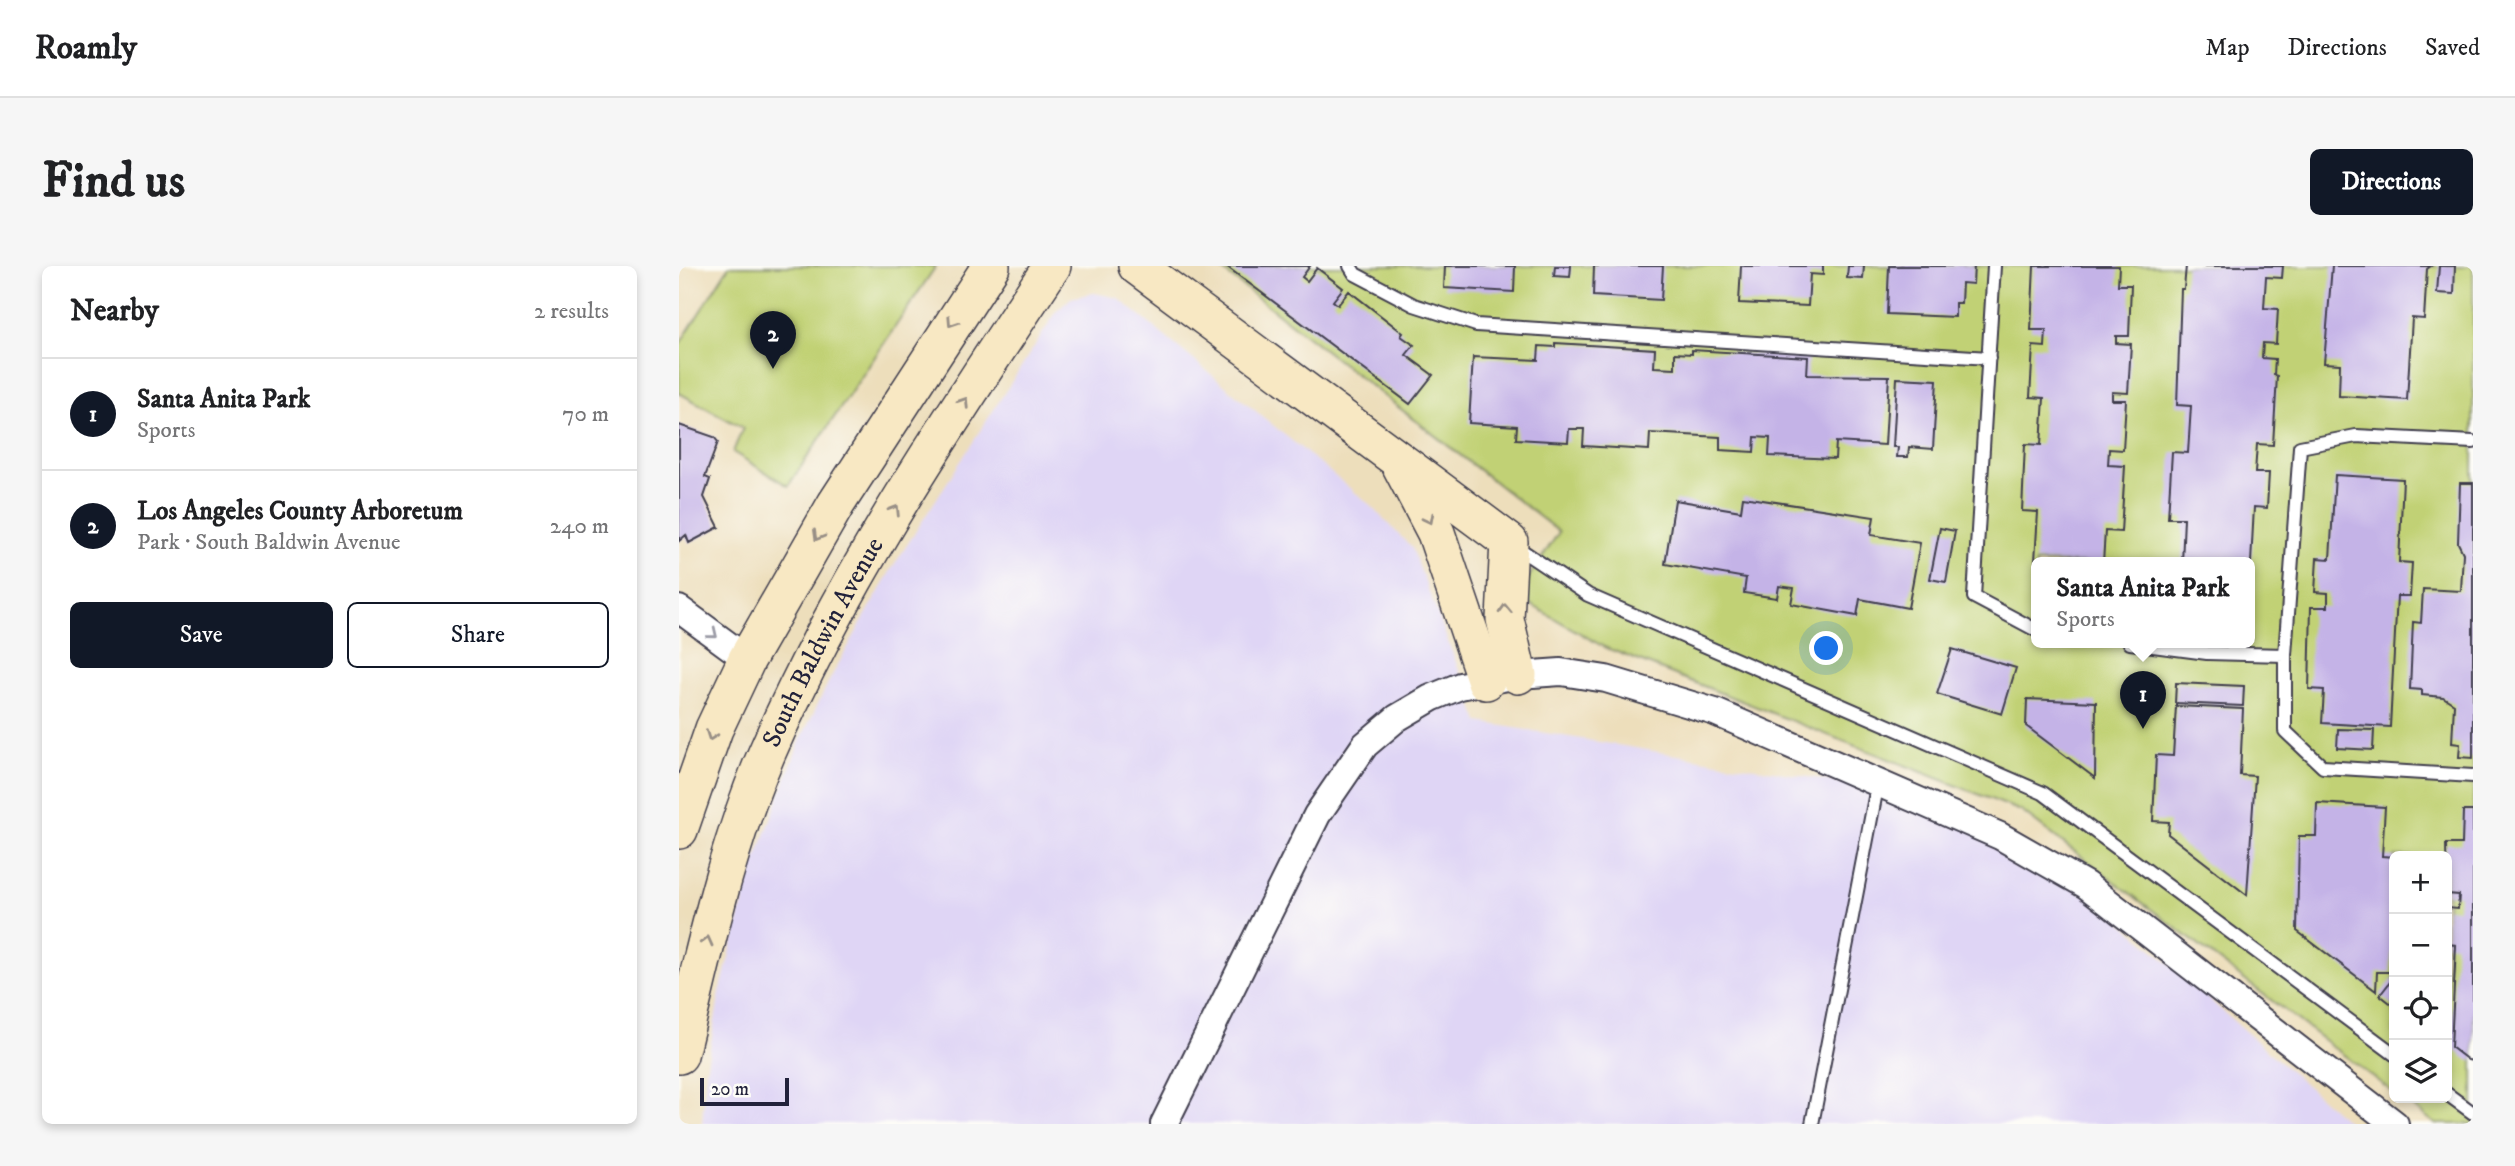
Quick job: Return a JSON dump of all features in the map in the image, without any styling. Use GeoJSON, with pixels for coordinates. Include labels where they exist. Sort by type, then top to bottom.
{"type":"FeatureCollection","features":[{"type":"Feature","properties":{"kind":"main road","name":"South Baldwin Avenue"},"geometry":{"type":"LineString","coordinates":[[679,830],[714,729],[747,659],[836,503],[991,266]]}},
{"type":"Feature","properties":{"kind":"main road","name":"South Baldwin Avenue"},"geometry":{"type":"LineString","coordinates":[[679,1055],[722,880],[765,757],[811,659],[882,530],[1052,266]]}},
{"type":"Feature","properties":{"kind":"main road"},"geometry":{"type":"LineString","coordinates":[[1137,266],[1509,542],[1502,678]]}},
{"type":"Feature","properties":{"kind":"main road"},"geometry":{"type":"LineString","coordinates":[[1398,459],[1436,533],[1502,678]]}},
{"type":"Feature","properties":{"kind":"street"},"geometry":{"type":"LineString","coordinates":[[679,609],[747,659]]}},
{"type":"Feature","properties":{"kind":"street"},"geometry":{"type":"LineString","coordinates":[[1164,1124],[1311,828],[1351,762],[1365,745],[1397,718],[1431,698],[1460,686],[1502,678],[1561,672],[1651,691],[1715,712],[2000,836],[2086,885],[2395,1124]]}},
{"type":"Feature","properties":{"kind":"lane"},"geometry":{"type":"LineString","coordinates":[[1350,266],[1355,274],[1414,305],[1476,325],[1989,358]]}},
{"type":"Feature","properties":{"kind":"lane"},"geometry":{"type":"LineString","coordinates":[[1994,266],[1975,597],[2031,627]]}},
{"type":"Feature","properties":{"kind":"lane"},"geometry":{"type":"LineString","coordinates":[[2473,442],[2356,436],[2300,447],[2285,655],[2285,731],[2323,767],[2473,776]]}},
{"type":"Feature","properties":{"kind":"lane"},"geometry":{"type":"LineString","coordinates":[[1509,542],[1588,595],[2043,793],[2389,1050]]}},
{"type":"Feature","properties":{"kind":"lane"},"geometry":{"type":"LineString","coordinates":[[2168,648],[2207,653],[2285,655]]}},
{"type":"Feature","properties":{"kind":"lane"},"geometry":{"type":"LineString","coordinates":[[1812,1124],[1878,782]]}},
{"type":"Feature","properties":{"kind":"lane"},"geometry":{"type":"LineString","coordinates":[[2452,1098],[2473,1113]]}},
{"type":"Feature","properties":{"kind":"shaded area"},"geometry":{"type":"Polygon","coordinates":[[[1094,293],[1118,298],[1369,504],[1412,548],[1479,722],[1885,790],[1982,831],[2105,907],[2350,1124],[702,1124],[706,1071],[720,992],[750,875],[800,741],[830,679],[891,570],[1057,311],[1071,298],[1094,293]]]}},
{"type":"Feature","properties":{"kind":"green space"},"geometry":{"type":"Polygon","coordinates":[[[729,266],[936,266],[788,486],[733,452],[743,428],[679,393],[679,345],[729,266]]]}},
{"type":"Feature","properties":{"kind":"green space"},"geometry":{"type":"Polygon","coordinates":[[[1217,266],[2473,266],[2473,1124],[2436,1124],[2408,1103],[2452,1103],[2452,851],[2389,851],[2389,1089],[2021,811],[1604,647],[1516,596],[1559,532],[1217,266]]]}},
{"type":"Feature","properties":{"kind":"building"},"geometry":{"type":"Polygon","coordinates":[[[1226,266],[1310,266],[1302,277],[1307,281],[1317,268],[1343,288],[1333,301],[1338,305],[1349,291],[1403,333],[1401,336],[1414,345],[1406,355],[1433,375],[1410,404],[1226,266]]]}},
{"type":"Feature","properties":{"kind":"building"},"geometry":{"type":"Polygon","coordinates":[[[1445,266],[1515,266],[1514,292],[1444,288],[1445,266]]]}},
{"type":"Feature","properties":{"kind":"building"},"geometry":{"type":"Polygon","coordinates":[[[1555,266],[1571,266],[1570,277],[1554,276],[1555,266]]]}},
{"type":"Feature","properties":{"kind":"building"},"geometry":{"type":"Polygon","coordinates":[[[1594,266],[1663,266],[1661,300],[1593,296],[1594,266]]]}},
{"type":"Feature","properties":{"kind":"building"},"geometry":{"type":"Polygon","coordinates":[[[1741,266],[1823,266],[1823,275],[1810,274],[1808,306],[1739,303],[1741,266]]]}},
{"type":"Feature","properties":{"kind":"building"},"geometry":{"type":"Polygon","coordinates":[[[1848,266],[1864,266],[1863,279],[1847,278],[1848,266]]]}},
{"type":"Feature","properties":{"kind":"building"},"geometry":{"type":"Polygon","coordinates":[[[1889,266],[1974,266],[1973,284],[1962,283],[1961,303],[1955,303],[1955,317],[1887,314],[1889,266]]]}},
{"type":"Feature","properties":{"kind":"building"},"geometry":{"type":"Polygon","coordinates":[[[2034,266],[2119,266],[2118,285],[2131,285],[2129,336],[2116,336],[2116,343],[2131,344],[2128,393],[2112,392],[2112,400],[2126,400],[2123,450],[2109,449],[2108,465],[2125,466],[2121,532],[2105,531],[2103,557],[2035,557],[2038,512],[2022,511],[2025,444],[2041,445],[2044,398],[2030,397],[2033,346],[2045,347],[2046,330],[2031,330],[2034,266]]]}},
{"type":"Feature","properties":{"kind":"building"},"geometry":{"type":"Polygon","coordinates":[[[2186,266],[2283,266],[2282,278],[2266,277],[2264,308],[2278,309],[2276,344],[2263,343],[2262,358],[2275,359],[2274,375],[2277,376],[2273,445],[2257,444],[2255,473],[2269,473],[2267,508],[2254,507],[2251,557],[2182,557],[2184,518],[2168,518],[2172,452],[2188,453],[2191,406],[2177,405],[2181,289],[2184,289],[2186,266]]]}},
{"type":"Feature","properties":{"kind":"building"},"geometry":{"type":"Polygon","coordinates":[[[2332,266],[2431,266],[2427,269],[2424,319],[2412,318],[2407,400],[2339,396],[2340,364],[2324,363],[2332,266]]]}},
{"type":"Feature","properties":{"kind":"building"},"geometry":{"type":"Polygon","coordinates":[[[2439,266],[2455,266],[2454,294],[2437,293],[2439,266]]]}},
{"type":"Feature","properties":{"kind":"building"},"geometry":{"type":"Polygon","coordinates":[[[1555,343],[1655,349],[1654,367],[1675,368],[1675,353],[1692,354],[1692,350],[1808,357],[1807,375],[1889,376],[1885,445],[1836,442],[1835,459],[1769,456],[1770,438],[1755,437],[1754,452],[1720,450],[1720,437],[1650,433],[1649,450],[1583,446],[1584,429],[1569,429],[1568,442],[1516,439],[1517,426],[1469,423],[1473,357],[1538,360],[1539,346],[1555,347],[1555,343]]]}},
{"type":"Feature","properties":{"kind":"building"},"geometry":{"type":"Polygon","coordinates":[[[1897,378],[1937,380],[1933,449],[1909,447],[1908,457],[1897,457],[1898,447],[1893,447],[1897,378]]]}},
{"type":"Feature","properties":{"kind":"building"},"geometry":{"type":"Polygon","coordinates":[[[679,425],[714,437],[718,442],[705,477],[710,479],[704,497],[719,527],[689,543],[686,535],[679,541],[679,425]]]}},
{"type":"Feature","properties":{"kind":"building"},"geometry":{"type":"Polygon","coordinates":[[[2335,475],[2403,479],[2399,562],[2412,563],[2410,596],[2397,596],[2390,727],[2322,723],[2324,690],[2309,689],[2311,607],[2328,607],[2328,593],[2315,592],[2317,558],[2330,559],[2335,475]]]}},
{"type":"Feature","properties":{"kind":"building"},"geometry":{"type":"Polygon","coordinates":[[[2460,483],[2473,483],[2473,758],[2459,757],[2460,744],[2452,743],[2454,704],[2443,697],[2422,695],[2422,690],[2410,689],[2413,622],[2421,623],[2423,589],[2461,591],[2463,553],[2458,543],[2460,483]]]}},
{"type":"Feature","properties":{"kind":"building"},"geometry":{"type":"Polygon","coordinates":[[[1743,497],[1874,517],[1871,535],[1920,543],[1908,608],[1860,599],[1857,616],[1791,604],[1794,588],[1779,586],[1777,598],[1744,593],[1746,578],[1665,564],[1675,500],[1741,511],[1743,497]]]}},
{"type":"Feature","properties":{"kind":"building"},"geometry":{"type":"Polygon","coordinates":[[[1940,528],[1955,531],[1946,582],[1930,579],[1940,528]]]}},
{"type":"Feature","properties":{"kind":"building"},"geometry":{"type":"Polygon","coordinates":[[[1952,649],[2016,668],[2002,714],[1937,694],[1952,649]]]}},
{"type":"Feature","properties":{"kind":"building"},"geometry":{"type":"Polygon","coordinates":[[[2176,683],[2244,686],[2243,706],[2175,703],[2176,683]]]}},
{"type":"Feature","properties":{"kind":"building"},"geometry":{"type":"Polygon","coordinates":[[[2027,699],[2096,702],[2095,778],[2026,726],[2027,699]]]}},
{"type":"Feature","properties":{"kind":"building"},"geometry":{"type":"Polygon","coordinates":[[[2176,706],[2243,709],[2240,775],[2255,776],[2247,895],[2168,834],[2169,822],[2153,821],[2156,755],[2173,756],[2176,706]]]}},
{"type":"Feature","properties":{"kind":"building"},"geometry":{"type":"Polygon","coordinates":[[[2338,729],[2374,730],[2373,750],[2337,748],[2338,729]]]}},
{"type":"Feature","properties":{"kind":"building"},"geometry":{"type":"Polygon","coordinates":[[[2317,803],[2385,807],[2382,856],[2389,857],[2389,972],[2377,972],[2376,991],[2297,931],[2299,836],[2316,836],[2317,803]]]}},
{"type":"Feature","properties":{"kind":"building"},"geometry":{"type":"Polygon","coordinates":[[[2463,811],[2473,811],[2473,1061],[2452,1048],[2456,945],[2452,945],[2452,908],[2458,909],[2459,895],[2452,894],[2452,851],[2446,851],[2446,844],[2462,844],[2463,811]]]}},
{"type":"Feature","properties":{"kind":"building"},"geometry":{"type":"Polygon","coordinates":[[[2389,983],[2389,1002],[2380,995],[2389,983]]]}},
{"type":"Feature","properties":{"kind":"place","name":"Los Angeles County Arboretum"},"geometry":{"type":"Point","coordinates":[773,369]}},
{"type":"Feature","properties":{"kind":"place","name":"Santa Anita Park"},"geometry":{"type":"Point","coordinates":[2143,729]}}]}
